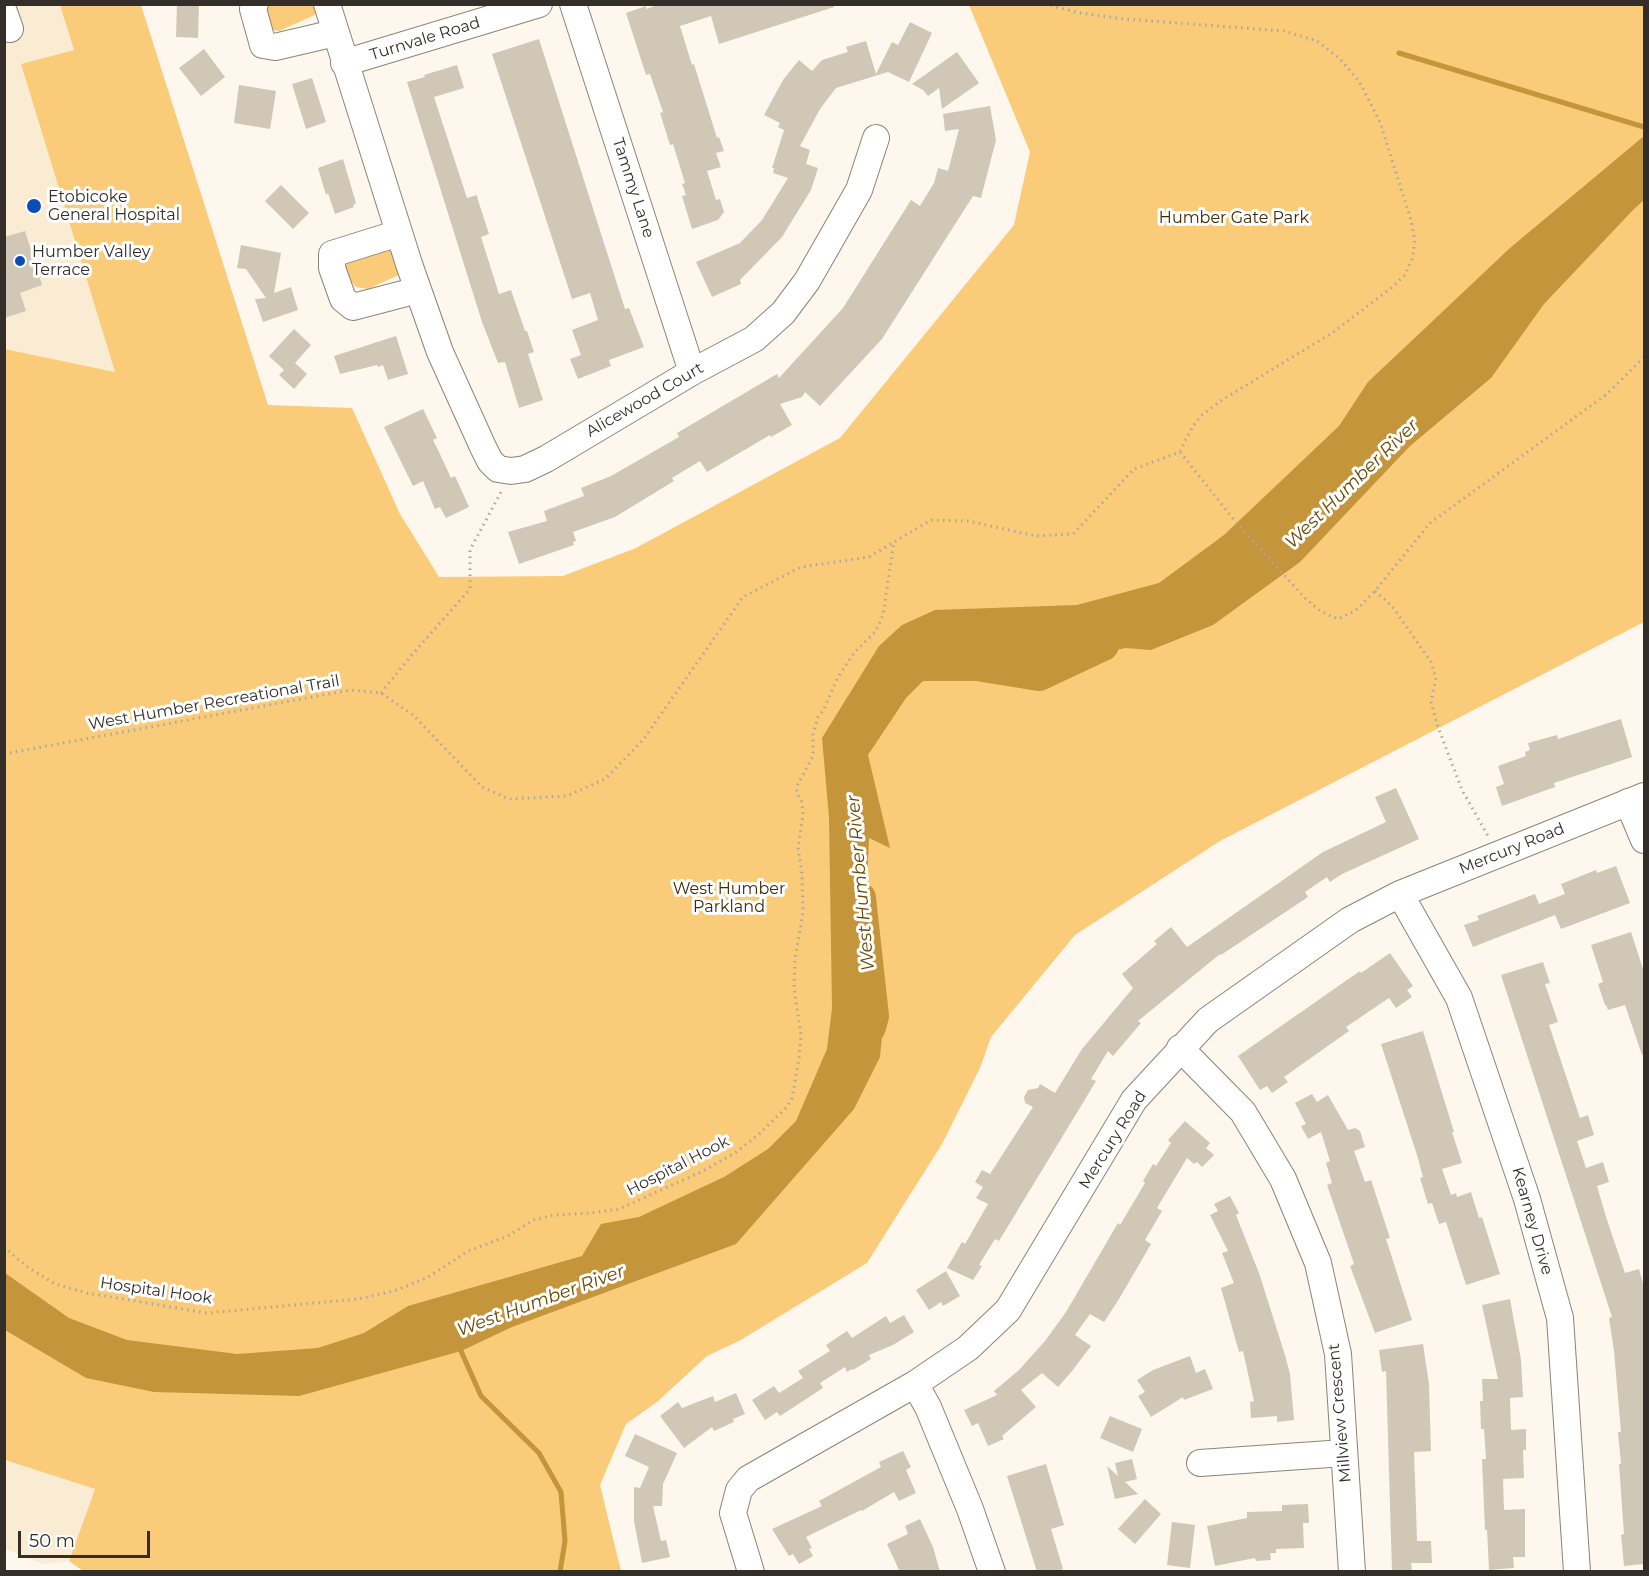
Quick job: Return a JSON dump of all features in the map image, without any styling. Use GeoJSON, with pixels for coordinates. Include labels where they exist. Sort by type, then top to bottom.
{"type":"FeatureCollection","features":[{"type":"Feature","properties":{"kind":"street"},"geometry":{"type":"LineString","coordinates":[[255,4],[253,9],[263,45],[275,47],[335,33]]}},
{"type":"Feature","properties":{"kind":"street"},"geometry":{"type":"LineString","coordinates":[[327,4],[399,233],[440,352],[490,461],[498,469],[511,471]]}},
{"type":"Feature","properties":{"kind":"street","name":"Turnvale Road"},"geometry":{"type":"LineString","coordinates":[[344,63],[540,4]]}},
{"type":"Feature","properties":{"kind":"street","name":"Tammy Lane"},"geometry":{"type":"LineString","coordinates":[[573,4],[692,372]]}},
{"type":"Feature","properties":{"kind":"street","name":"Alicewood Court"},"geometry":{"type":"LineString","coordinates":[[511,471],[525,469],[546,459],[692,372],[754,339],[789,305],[807,282],[859,190],[876,138]]}},
{"type":"Feature","properties":{"kind":"street"},"geometry":{"type":"LineString","coordinates":[[399,233],[332,254],[332,268],[343,299],[353,307],[418,290]]}},
{"type":"Feature","properties":{"kind":"street"},"geometry":{"type":"LineString","coordinates":[[1636,799],[1644,840]]}},
{"type":"Feature","properties":{"kind":"street","name":"Mercury Road"},"geometry":{"type":"LineString","coordinates":[[752,1572],[733,1514],[739,1490],[748,1479],[915,1384],[968,1348],[1008,1310],[1134,1100],[1208,1020],[1350,920],[1400,894],[1636,799]]}},
{"type":"Feature","properties":{"kind":"street","name":"Kearney Drive"},"geometry":{"type":"LineString","coordinates":[[1400,894],[1459,998],[1527,1199],[1560,1318],[1577,1572]]}},
{"type":"Feature","properties":{"kind":"street","name":"Millview Crescent"},"geometry":{"type":"LineString","coordinates":[[1180,1048],[1244,1112],[1283,1179],[1318,1263],[1338,1354],[1352,1572]]}},
{"type":"Feature","properties":{"kind":"street"},"geometry":{"type":"LineString","coordinates":[[915,1384],[928,1407],[970,1509],[992,1572]]}},
{"type":"Feature","properties":{"kind":"street"},"geometry":{"type":"LineString","coordinates":[[1200,1462],[1344,1453]]}},
{"type":"Feature","properties":{"kind":"path"},"geometry":{"type":"LineString","coordinates":[[1045,4],[1124,19],[1284,31],[1317,41],[1340,59],[1359,81],[1380,122],[1408,210],[1415,240],[1412,259],[1405,275],[1332,333],[1222,400],[1201,416],[1192,426],[1180,452],[1235,521],[1305,598],[1320,611],[1338,619],[1355,611],[1376,591],[1430,523],[1607,394],[1644,357]]}},
{"type":"Feature","properties":{"kind":"path","name":"West Humber Recreational Trail"},"geometry":{"type":"LineString","coordinates":[[4,754],[350,690],[381,693],[413,715],[482,787],[509,799],[567,796],[604,779],[643,740],[743,597],[801,567],[869,557],[931,520],[968,521],[1036,536],[1073,534],[1134,469],[1180,452]]}},
{"type":"Feature","properties":{"kind":"path"},"geometry":{"type":"LineString","coordinates":[[381,693],[470,589],[470,550],[511,471]]}},
{"type":"Feature","properties":{"kind":"path","name":"Hospital Hook"},"geometry":{"type":"LineString","coordinates":[[4,1247],[26,1266],[55,1284],[87,1293],[207,1313],[358,1299],[394,1291],[427,1278],[468,1251],[508,1236],[533,1220],[554,1215],[619,1209],[701,1172],[735,1153],[758,1135],[787,1107],[792,1098],[799,1059],[801,1035],[794,978],[803,912],[802,874],[798,848],[803,815],[797,786],[813,756],[813,734],[818,717],[838,677],[854,653],[876,631],[883,615],[894,542]]}},
{"type":"Feature","properties":{"kind":"path"},"geometry":{"type":"LineString","coordinates":[[1376,591],[1392,606],[1431,662],[1436,678],[1431,702],[1438,727],[1462,790],[1498,854]]}},
{"type":"Feature","properties":{"kind":"shaded area","name":"Etobicoke General Hospital"},"geometry":{"type":"Polygon","coordinates":[[[5,5],[60,5],[74,50],[21,64],[115,372],[5,349],[5,5]]]}},
{"type":"Feature","properties":{"kind":"shaded area"},"geometry":{"type":"Polygon","coordinates":[[[4,1460],[95,1489],[69,1561],[43,1564],[5,1549],[4,1460]]]}},
{"type":"Feature","properties":{"kind":"green space"},"geometry":{"type":"Polygon","coordinates":[[[60,5],[141,5],[268,405],[352,408],[400,514],[439,577],[563,576],[636,548],[840,438],[1014,225],[1030,152],[969,5],[1644,5],[1644,622],[1220,841],[1075,935],[991,1037],[980,1068],[942,1144],[867,1263],[739,1341],[707,1356],[657,1402],[626,1424],[600,1485],[621,1571],[83,1571],[69,1561],[95,1489],[5,1460],[5,349],[115,372],[21,64],[74,50],[60,5]]]}},
{"type":"Feature","properties":{"kind":"green space"},"geometry":{"type":"Polygon","coordinates":[[[260,5],[318,5],[315,15],[279,31],[267,29],[260,5]]]}},
{"type":"Feature","properties":{"kind":"green space"},"geometry":{"type":"Polygon","coordinates":[[[391,245],[403,264],[399,275],[368,289],[356,287],[348,278],[345,266],[356,251],[391,245]]]}},
{"type":"Feature","properties":{"kind":"water"},"geometry":{"type":"Polygon","coordinates":[[[1644,136],[1644,200],[1544,304],[1491,378],[1410,446],[1300,562],[1213,625],[1151,650],[1125,648],[989,681],[923,681],[906,698],[868,755],[890,848],[869,838],[863,968],[867,983],[885,1005],[880,1057],[854,1109],[736,1244],[512,1327],[461,1351],[299,1396],[154,1392],[86,1378],[5,1330],[5,1273],[69,1318],[127,1340],[237,1354],[318,1348],[364,1333],[408,1306],[582,1256],[601,1224],[639,1217],[724,1177],[768,1149],[796,1121],[827,1049],[832,1008],[829,817],[822,738],[879,646],[902,625],[935,610],[1077,605],[1159,583],[1224,535],[1339,426],[1368,382],[1510,248],[1644,136]]]}},
{"type":"Feature","properties":{"kind":"building"},"geometry":{"type":"Polygon","coordinates":[[[177,4],[199,4],[198,38],[176,37],[177,4]]]}},
{"type":"Feature","properties":{"kind":"building"},"geometry":{"type":"Polygon","coordinates":[[[661,4],[834,4],[834,7],[719,44],[711,16],[680,26],[717,138],[719,137],[724,151],[716,153],[721,167],[707,171],[716,200],[720,199],[724,212],[718,220],[692,229],[682,196],[686,195],[682,184],[685,183],[673,144],[670,145],[660,113],[663,112],[650,74],[646,75],[626,13],[661,4]]]}},
{"type":"Feature","properties":{"kind":"building"},"geometry":{"type":"Polygon","coordinates":[[[910,22],[932,33],[909,82],[888,72],[836,88],[820,109],[800,146],[810,150],[806,164],[818,168],[811,190],[782,237],[740,280],[741,284],[712,297],[696,262],[740,243],[762,220],[788,178],[773,173],[774,168],[772,168],[784,130],[778,127],[780,123],[764,115],[783,80],[799,60],[812,71],[822,60],[848,52],[846,47],[866,41],[876,74],[892,42],[898,45],[910,22]]]}},
{"type":"Feature","properties":{"kind":"building"},"geometry":{"type":"Polygon","coordinates":[[[539,39],[625,309],[629,308],[644,347],[609,360],[611,366],[578,379],[570,359],[581,355],[572,330],[598,320],[590,293],[572,299],[492,54],[539,39]]]}},
{"type":"Feature","properties":{"kind":"building"},"geometry":{"type":"Polygon","coordinates":[[[204,49],[225,77],[201,96],[179,68],[204,49]]]}},
{"type":"Feature","properties":{"kind":"building"},"geometry":{"type":"Polygon","coordinates":[[[957,52],[979,83],[942,109],[939,88],[928,96],[912,84],[957,52]]]}},
{"type":"Feature","properties":{"kind":"building"},"geometry":{"type":"Polygon","coordinates":[[[457,65],[464,88],[434,97],[467,198],[477,195],[489,234],[481,237],[499,294],[511,290],[534,352],[528,354],[543,400],[519,408],[505,362],[498,363],[482,322],[407,82],[457,65]]]}},
{"type":"Feature","properties":{"kind":"building"},"geometry":{"type":"Polygon","coordinates":[[[312,78],[326,122],[306,129],[292,84],[312,78]]]}},
{"type":"Feature","properties":{"kind":"building"},"geometry":{"type":"Polygon","coordinates":[[[239,85],[276,91],[270,129],[234,123],[239,85]]]}},
{"type":"Feature","properties":{"kind":"building"},"geometry":{"type":"Polygon","coordinates":[[[990,106],[996,140],[981,198],[973,196],[882,339],[820,406],[805,392],[802,397],[780,404],[792,425],[771,437],[770,435],[707,472],[700,461],[672,478],[674,481],[615,517],[573,532],[576,541],[573,542],[574,545],[519,564],[508,532],[547,521],[544,511],[584,496],[581,488],[611,476],[679,437],[677,433],[777,374],[779,378],[843,308],[911,200],[920,206],[934,183],[938,168],[948,171],[959,129],[945,131],[943,114],[990,106]]]}},
{"type":"Feature","properties":{"kind":"building"},"geometry":{"type":"Polygon","coordinates":[[[343,159],[356,203],[354,207],[335,214],[328,193],[326,195],[318,168],[343,159]]]}},
{"type":"Feature","properties":{"kind":"building"},"geometry":{"type":"Polygon","coordinates":[[[281,185],[309,213],[293,229],[265,201],[281,185]]]}},
{"type":"Feature","properties":{"kind":"building","name":"Humber Valley Terrace"},"geometry":{"type":"Polygon","coordinates":[[[25,231],[42,285],[20,293],[26,311],[4,318],[4,237],[25,231]]]}},
{"type":"Feature","properties":{"kind":"building"},"geometry":{"type":"Polygon","coordinates":[[[241,245],[281,253],[274,293],[291,287],[298,310],[263,322],[255,299],[266,298],[246,269],[237,268],[241,245]]]}},
{"type":"Feature","properties":{"kind":"building"},"geometry":{"type":"Polygon","coordinates":[[[294,329],[311,345],[295,363],[307,374],[294,389],[279,375],[284,370],[269,356],[294,329]]]}},
{"type":"Feature","properties":{"kind":"building"},"geometry":{"type":"Polygon","coordinates":[[[396,336],[408,374],[388,380],[383,365],[378,367],[377,365],[340,374],[334,356],[396,336]]]}},
{"type":"Feature","properties":{"kind":"building"},"geometry":{"type":"Polygon","coordinates":[[[423,409],[437,438],[433,440],[451,478],[455,476],[469,507],[446,518],[440,507],[435,509],[423,481],[413,486],[384,427],[423,409]]]}},
{"type":"Feature","properties":{"kind":"building"},"geometry":{"type":"Polygon","coordinates":[[[1621,719],[1632,757],[1554,783],[1555,787],[1502,806],[1496,787],[1504,784],[1498,766],[1526,756],[1525,752],[1530,750],[1528,743],[1557,735],[1558,739],[1621,719]]]}},
{"type":"Feature","properties":{"kind":"building"},"geometry":{"type":"Polygon","coordinates":[[[1396,788],[1419,839],[1342,874],[1330,882],[1327,877],[1305,892],[1308,897],[1220,954],[1138,1021],[1141,1023],[1113,1056],[1108,1051],[1091,1079],[1096,1081],[999,1241],[995,1239],[979,1265],[982,1266],[973,1280],[947,1268],[962,1242],[965,1244],[988,1204],[976,1198],[983,1187],[975,1182],[982,1170],[990,1174],[1033,1107],[1025,1103],[1024,1097],[1028,1090],[1038,1088],[1040,1084],[1055,1093],[1082,1049],[1133,988],[1122,974],[1157,944],[1154,941],[1171,927],[1187,947],[1323,852],[1386,822],[1375,797],[1396,788]]]}},
{"type":"Feature","properties":{"kind":"building"},"geometry":{"type":"Polygon","coordinates":[[[1616,866],[1630,903],[1561,929],[1555,915],[1473,947],[1464,925],[1479,920],[1477,916],[1535,894],[1539,904],[1565,894],[1561,884],[1596,870],[1597,873],[1616,866]]]}},
{"type":"Feature","properties":{"kind":"building"},"geometry":{"type":"Polygon","coordinates":[[[1631,932],[1644,972],[1644,1055],[1642,1055],[1625,1005],[1608,1010],[1605,1005],[1598,984],[1603,982],[1591,945],[1631,932]]]}},
{"type":"Feature","properties":{"kind":"building"},"geometry":{"type":"Polygon","coordinates":[[[1390,953],[1413,986],[1407,990],[1412,997],[1396,1008],[1389,998],[1346,1027],[1349,1031],[1284,1077],[1288,1082],[1272,1093],[1267,1086],[1260,1090],[1238,1056],[1360,971],[1361,973],[1390,953]]]}},
{"type":"Feature","properties":{"kind":"building"},"geometry":{"type":"Polygon","coordinates":[[[1543,962],[1550,983],[1545,984],[1558,1022],[1549,1025],[1580,1118],[1588,1115],[1594,1135],[1577,1141],[1586,1168],[1603,1162],[1609,1182],[1597,1186],[1607,1220],[1625,1273],[1639,1269],[1644,1287],[1644,1564],[1624,1566],[1618,1432],[1621,1432],[1609,1318],[1612,1317],[1501,975],[1543,962]]]}},
{"type":"Feature","properties":{"kind":"building"},"geometry":{"type":"Polygon","coordinates":[[[1423,1031],[1462,1163],[1442,1169],[1451,1195],[1456,1193],[1457,1197],[1471,1192],[1479,1218],[1482,1217],[1500,1274],[1466,1285],[1446,1222],[1439,1224],[1432,1203],[1428,1204],[1420,1178],[1423,1177],[1417,1155],[1381,1044],[1423,1031]]]}},
{"type":"Feature","properties":{"kind":"building"},"geometry":{"type":"Polygon","coordinates":[[[1312,1094],[1317,1102],[1328,1095],[1348,1130],[1355,1128],[1360,1131],[1365,1147],[1354,1151],[1365,1182],[1371,1180],[1390,1238],[1386,1239],[1412,1320],[1375,1333],[1350,1266],[1354,1264],[1327,1185],[1332,1183],[1326,1163],[1330,1161],[1321,1132],[1308,1139],[1301,1126],[1306,1124],[1295,1103],[1312,1094]]]}},
{"type":"Feature","properties":{"kind":"building"},"geometry":{"type":"Polygon","coordinates":[[[1185,1121],[1210,1143],[1206,1148],[1214,1155],[1202,1167],[1187,1158],[1157,1208],[1162,1211],[1145,1240],[1151,1244],[1119,1299],[1104,1322],[1090,1314],[1075,1335],[1091,1346],[1072,1371],[1058,1387],[1042,1373],[1021,1390],[1036,1407],[1002,1436],[1004,1439],[988,1446],[978,1423],[972,1426],[964,1410],[997,1395],[994,1391],[1019,1370],[1045,1341],[1066,1312],[1118,1223],[1120,1225],[1145,1183],[1143,1181],[1153,1164],[1156,1166],[1171,1143],[1168,1140],[1185,1121]]]}},
{"type":"Feature","properties":{"kind":"building"},"geometry":{"type":"Polygon","coordinates":[[[1230,1196],[1239,1213],[1236,1215],[1259,1273],[1285,1355],[1290,1374],[1294,1420],[1277,1422],[1277,1416],[1251,1418],[1250,1402],[1254,1401],[1243,1351],[1239,1352],[1221,1288],[1234,1283],[1222,1253],[1228,1251],[1210,1215],[1218,1211],[1214,1204],[1230,1196]]]}},
{"type":"Feature","properties":{"kind":"building"},"geometry":{"type":"Polygon","coordinates":[[[946,1271],[960,1296],[943,1306],[941,1302],[929,1310],[916,1290],[946,1271]]]}},
{"type":"Feature","properties":{"kind":"building"},"geometry":{"type":"Polygon","coordinates":[[[1510,1299],[1521,1360],[1523,1397],[1510,1398],[1511,1430],[1526,1429],[1526,1450],[1523,1450],[1524,1478],[1503,1479],[1504,1510],[1525,1509],[1525,1557],[1513,1557],[1514,1568],[1489,1570],[1482,1459],[1486,1459],[1484,1429],[1481,1429],[1480,1401],[1483,1401],[1482,1379],[1498,1379],[1482,1305],[1510,1299]]]}},
{"type":"Feature","properties":{"kind":"building"},"geometry":{"type":"Polygon","coordinates":[[[904,1315],[914,1332],[893,1345],[869,1355],[871,1359],[853,1370],[847,1372],[845,1367],[820,1383],[823,1388],[780,1416],[777,1412],[765,1420],[752,1400],[774,1386],[779,1393],[803,1378],[798,1371],[830,1351],[826,1345],[847,1331],[852,1338],[886,1316],[890,1323],[904,1315]]]}},
{"type":"Feature","properties":{"kind":"building"},"geometry":{"type":"Polygon","coordinates":[[[1423,1344],[1429,1384],[1431,1451],[1414,1452],[1417,1541],[1431,1541],[1432,1563],[1411,1563],[1412,1572],[1392,1572],[1386,1371],[1382,1372],[1379,1350],[1423,1344]]]}},
{"type":"Feature","properties":{"kind":"building"},"geometry":{"type":"Polygon","coordinates":[[[1190,1356],[1196,1373],[1205,1369],[1213,1389],[1184,1400],[1183,1397],[1151,1417],[1138,1396],[1145,1392],[1137,1380],[1153,1370],[1190,1356]]]}},
{"type":"Feature","properties":{"kind":"building"},"geometry":{"type":"Polygon","coordinates":[[[736,1393],[745,1414],[714,1431],[712,1427],[684,1448],[660,1416],[678,1402],[682,1408],[713,1396],[715,1402],[736,1393]]]}},
{"type":"Feature","properties":{"kind":"building"},"geometry":{"type":"Polygon","coordinates":[[[1110,1416],[1142,1429],[1133,1452],[1100,1438],[1110,1416]]]}},
{"type":"Feature","properties":{"kind":"building"},"geometry":{"type":"Polygon","coordinates":[[[635,1434],[677,1453],[663,1484],[662,1506],[653,1506],[661,1541],[666,1540],[670,1557],[642,1563],[634,1521],[634,1487],[640,1488],[649,1467],[625,1456],[635,1434]]]}},
{"type":"Feature","properties":{"kind":"building"},"geometry":{"type":"Polygon","coordinates":[[[903,1451],[911,1467],[906,1470],[916,1493],[899,1501],[894,1492],[862,1511],[806,1537],[812,1548],[809,1549],[813,1556],[799,1564],[793,1554],[789,1556],[772,1529],[822,1506],[819,1501],[881,1467],[879,1462],[903,1451]]]}},
{"type":"Feature","properties":{"kind":"building"},"geometry":{"type":"Polygon","coordinates":[[[1132,1459],[1137,1479],[1125,1482],[1138,1494],[1115,1499],[1107,1466],[1118,1476],[1115,1463],[1132,1459]]]}},
{"type":"Feature","properties":{"kind":"building"},"geometry":{"type":"Polygon","coordinates":[[[1046,1464],[1064,1525],[1051,1529],[1063,1569],[1055,1572],[1037,1572],[1007,1476],[1046,1464]]]}},
{"type":"Feature","properties":{"kind":"building"},"geometry":{"type":"Polygon","coordinates":[[[1145,1499],[1161,1514],[1135,1544],[1118,1529],[1145,1499]]]}},
{"type":"Feature","properties":{"kind":"building"},"geometry":{"type":"Polygon","coordinates":[[[1308,1504],[1309,1523],[1303,1523],[1304,1548],[1276,1549],[1276,1553],[1270,1553],[1271,1560],[1256,1561],[1255,1558],[1215,1566],[1207,1526],[1247,1518],[1247,1512],[1282,1511],[1282,1505],[1308,1504]]]}},
{"type":"Feature","properties":{"kind":"building"},"geometry":{"type":"Polygon","coordinates":[[[920,1519],[933,1547],[940,1572],[900,1572],[887,1544],[908,1534],[905,1526],[920,1519]]]}},
{"type":"Feature","properties":{"kind":"building"},"geometry":{"type":"Polygon","coordinates":[[[1172,1522],[1195,1525],[1190,1568],[1167,1565],[1172,1522]]]}},
{"type":"Feature","properties":{"kind":"waterway"},"geometry":{"type":"LineString","coordinates":[[1399,53],[1644,127]]}},
{"type":"Feature","properties":{"kind":"waterway","name":"West Humber River"},"geometry":{"type":"LineString","coordinates":[[983,666],[1039,675],[1103,645]]}},
{"type":"Feature","properties":{"kind":"waterway","name":"West Humber River"},"geometry":{"type":"LineString","coordinates":[[860,898],[873,1016],[870,1027]]}},
{"type":"Feature","properties":{"kind":"waterway"},"geometry":{"type":"LineString","coordinates":[[461,1351],[481,1396],[539,1453],[561,1492],[565,1541],[560,1572]]}},
{"type":"Feature","properties":{"kind":"place","name":"Etobicoke General Hospital"},"geometry":{"type":"Point","coordinates":[34,206]}},
{"type":"Feature","properties":{"kind":"place","name":"Humber Valley Terrace"},"geometry":{"type":"Point","coordinates":[20,261]}},
{"type":"Feature","properties":{"kind":"park label","name":"Humber Gate Park"},"geometry":{"type":"Point","coordinates":[1234,218]}},
{"type":"Feature","properties":{"kind":"park label","name":"West Humber Parkland"},"geometry":{"type":"Point","coordinates":[729,898]}}]}
